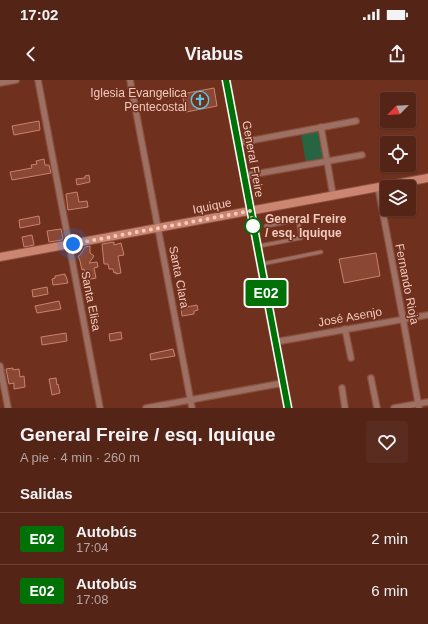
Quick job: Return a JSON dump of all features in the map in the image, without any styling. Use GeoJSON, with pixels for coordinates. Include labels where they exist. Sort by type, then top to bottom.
{"type":"FeatureCollection","features":[{"type":"Feature","properties":{"kind":"street"},"geometry":{"type":"LineString","coordinates":[[0,83],[16,80]]}},
{"type":"Feature","properties":{"kind":"street","name":"Santa Elisa"},"geometry":{"type":"LineString","coordinates":[[38,80],[100,408]]}},
{"type":"Feature","properties":{"kind":"street","name":"Santa Clara"},"geometry":{"type":"LineString","coordinates":[[130,80],[192,408]]}},
{"type":"Feature","properties":{"kind":"street","name":"General Freire"},"geometry":{"type":"LineString","coordinates":[[226,80],[288,408]]}},
{"type":"Feature","properties":{"kind":"street"},"geometry":{"type":"LineString","coordinates":[[238,143],[356,121]]}},
{"type":"Feature","properties":{"kind":"street"},"geometry":{"type":"LineString","coordinates":[[321,127],[333,195]]}},
{"type":"Feature","properties":{"kind":"street"},"geometry":{"type":"LineString","coordinates":[[244,176],[362,155]]}},
{"type":"Feature","properties":{"kind":"street","name":"Iquique"},"geometry":{"type":"LineString","coordinates":[[0,257],[428,178]]}},
{"type":"Feature","properties":{"kind":"street","name":"Fernando Rioja"},"geometry":{"type":"LineString","coordinates":[[378,187],[418,406]]}},
{"type":"Feature","properties":{"kind":"street","name":"José Asenjo"},"geometry":{"type":"LineString","coordinates":[[275,342],[428,315]]}},
{"type":"Feature","properties":{"kind":"street"},"geometry":{"type":"LineString","coordinates":[[345,329],[351,358]]}},
{"type":"Feature","properties":{"kind":"street"},"geometry":{"type":"LineString","coordinates":[[0,366],[8,408]]}},
{"type":"Feature","properties":{"kind":"street"},"geometry":{"type":"LineString","coordinates":[[371,378],[377,408]]}},
{"type":"Feature","properties":{"kind":"street"},"geometry":{"type":"LineString","coordinates":[[146,408],[283,383]]}},
{"type":"Feature","properties":{"kind":"street"},"geometry":{"type":"LineString","coordinates":[[342,388],[345,408]]}},
{"type":"Feature","properties":{"kind":"street"},"geometry":{"type":"LineString","coordinates":[[394,408],[418,406],[428,402]]}},
{"type":"Feature","properties":{"kind":"lane"},"geometry":{"type":"LineString","coordinates":[[257,246],[301,238],[298,220],[266,226]]}},
{"type":"Feature","properties":{"kind":"lane"},"geometry":{"type":"LineString","coordinates":[[260,264],[321,252]]}},
{"type":"Feature","properties":{"kind":"green space"},"geometry":{"type":"Polygon","coordinates":[[[319,131],[325,160],[306,163],[301,134],[319,131]]]}},
{"type":"Feature","properties":{"kind":"building","name":"Iglesia Evangelica Pentecostal"},"geometry":{"type":"Polygon","coordinates":[[[214,88],[217,106],[186,112],[182,94],[214,88]]]}},
{"type":"Feature","properties":{"kind":"building"},"geometry":{"type":"Polygon","coordinates":[[[39,121],[40,130],[14,135],[12,126],[39,121]]]}},
{"type":"Feature","properties":{"kind":"building"},"geometry":{"type":"Polygon","coordinates":[[[44,159],[45,165],[49,165],[51,173],[12,180],[10,172],[32,168],[31,165],[37,164],[36,161],[44,159]]]}},
{"type":"Feature","properties":{"kind":"building"},"geometry":{"type":"Polygon","coordinates":[[[89,175],[90,182],[77,185],[76,179],[85,178],[85,176],[89,175]]]}},
{"type":"Feature","properties":{"kind":"building"},"geometry":{"type":"Polygon","coordinates":[[[77,192],[79,202],[87,201],[88,207],[68,210],[66,194],[77,192]]]}},
{"type":"Feature","properties":{"kind":"building"},"geometry":{"type":"Polygon","coordinates":[[[39,216],[40,224],[20,228],[19,220],[39,216]]]}},
{"type":"Feature","properties":{"kind":"building"},"geometry":{"type":"Polygon","coordinates":[[[61,229],[62,240],[49,242],[47,231],[61,229]]]}},
{"type":"Feature","properties":{"kind":"building"},"geometry":{"type":"Polygon","coordinates":[[[32,235],[34,245],[24,247],[22,237],[32,235]]]}},
{"type":"Feature","properties":{"kind":"building"},"geometry":{"type":"Polygon","coordinates":[[[114,242],[114,245],[121,243],[124,255],[118,256],[121,273],[116,274],[116,272],[114,273],[113,269],[109,269],[108,264],[104,264],[102,244],[114,242]]]}},
{"type":"Feature","properties":{"kind":"building"},"geometry":{"type":"Polygon","coordinates":[[[90,246],[90,253],[94,256],[89,263],[97,262],[98,267],[94,268],[96,278],[86,280],[84,269],[82,270],[78,256],[85,247],[90,246]]]}},
{"type":"Feature","properties":{"kind":"building"},"geometry":{"type":"Polygon","coordinates":[[[376,253],[380,276],[344,283],[339,259],[376,253]]]}},
{"type":"Feature","properties":{"kind":"building"},"geometry":{"type":"Polygon","coordinates":[[[65,274],[68,283],[53,285],[52,279],[55,278],[55,276],[65,274]]]}},
{"type":"Feature","properties":{"kind":"building"},"geometry":{"type":"Polygon","coordinates":[[[47,287],[48,294],[33,297],[32,290],[47,287]]]}},
{"type":"Feature","properties":{"kind":"building"},"geometry":{"type":"Polygon","coordinates":[[[59,301],[61,309],[37,313],[35,306],[59,301]]]}},
{"type":"Feature","properties":{"kind":"building"},"geometry":{"type":"Polygon","coordinates":[[[197,305],[198,310],[194,311],[194,314],[182,316],[181,308],[197,305]]]}},
{"type":"Feature","properties":{"kind":"building"},"geometry":{"type":"Polygon","coordinates":[[[121,332],[122,339],[110,341],[109,334],[121,332]]]}},
{"type":"Feature","properties":{"kind":"building"},"geometry":{"type":"Polygon","coordinates":[[[66,333],[67,341],[42,345],[41,337],[66,333]]]}},
{"type":"Feature","properties":{"kind":"building"},"geometry":{"type":"Polygon","coordinates":[[[173,349],[175,356],[151,360],[150,354],[173,349]]]}},
{"type":"Feature","properties":{"kind":"building"},"geometry":{"type":"Polygon","coordinates":[[[13,368],[13,370],[19,369],[20,377],[24,376],[25,387],[14,389],[14,383],[9,384],[6,369],[13,368]]]}},
{"type":"Feature","properties":{"kind":"building"},"geometry":{"type":"Polygon","coordinates":[[[56,378],[60,393],[52,395],[49,379],[56,378]]]}},
{"type":"Feature","properties":{"kind":"bus line","name":"E02"},"geometry":{"type":"LineString","coordinates":[[226,80],[288,408]]}},
{"type":"Feature","properties":{"kind":"place","name":"Iglesia Evangelica Pentecostal"},"geometry":{"type":"Point","coordinates":[200,100]}},
{"type":"Feature","properties":{"kind":"place","name":"General Freire / esq. Iquique"},"geometry":{"type":"Point","coordinates":[253,226]}},
{"type":"Feature","properties":{"kind":"route"},"geometry":{"type":"LineString","coordinates":[[73,244],[250,211],[255,232],[253,226]]}}]}
